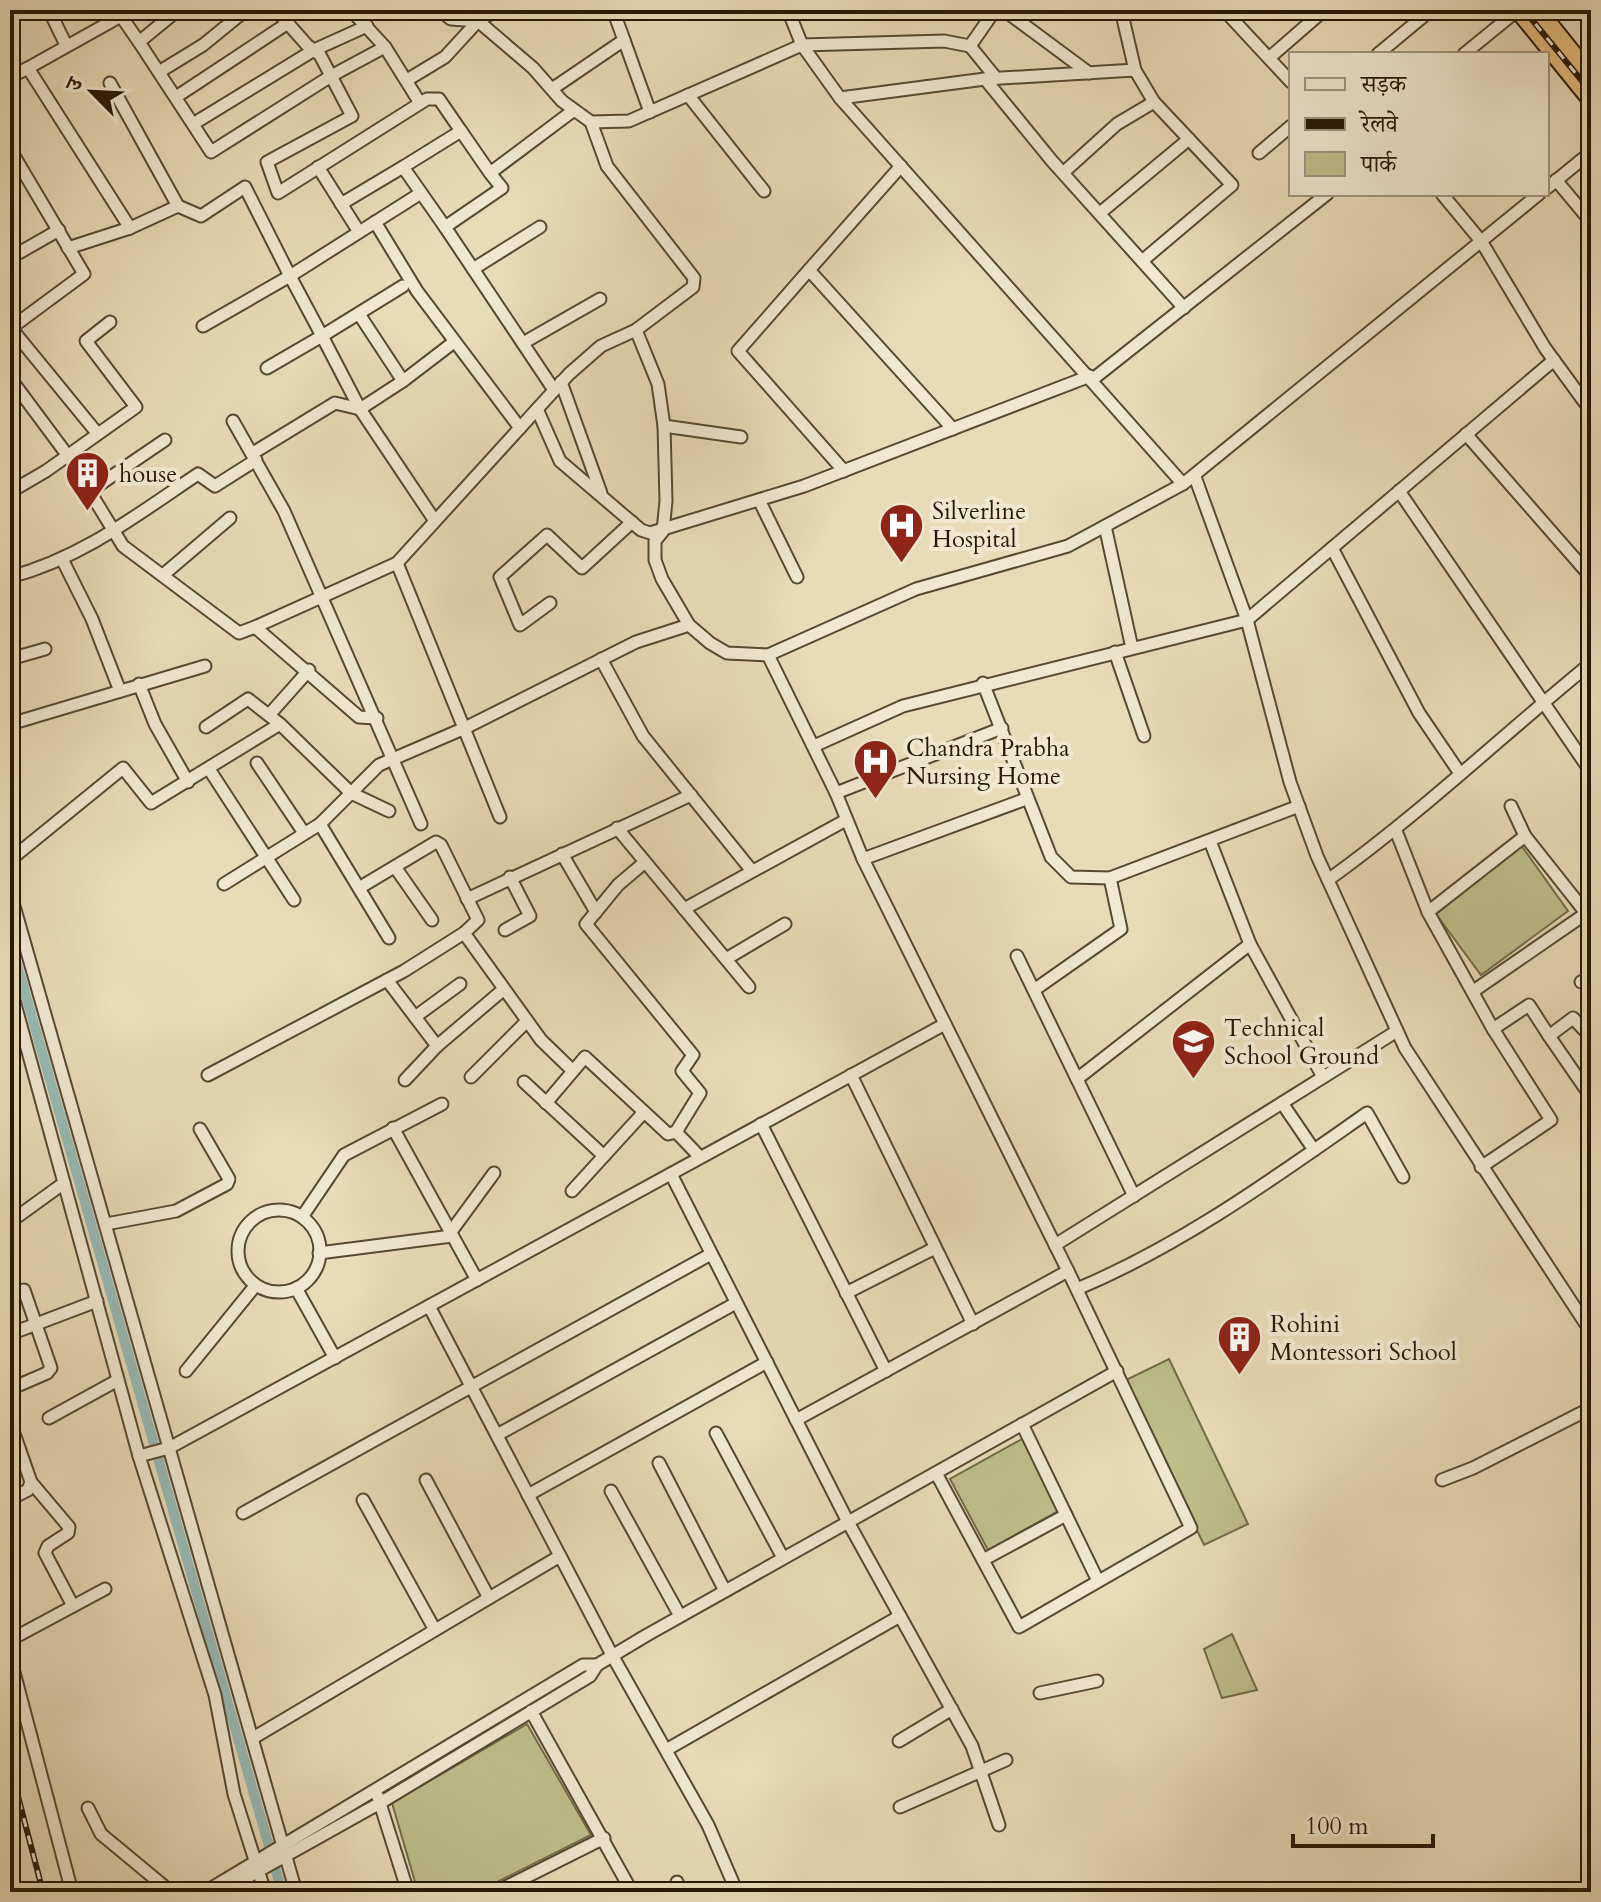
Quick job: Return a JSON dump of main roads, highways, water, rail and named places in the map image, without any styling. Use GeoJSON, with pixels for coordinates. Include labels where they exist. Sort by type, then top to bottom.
{"type":"FeatureCollection","features":[{"type":"Feature","properties":{"kind":"highway"},"geometry":{"type":"LineString","coordinates":[[1518,10],[1591,100]]}},
{"type":"Feature","properties":{"kind":"highway"},"geometry":{"type":"LineString","coordinates":[[1538,10],[1591,76]]}},
{"type":"Feature","properties":{"kind":"waterway"},"geometry":{"type":"LineString","coordinates":[[10,940],[282,1892]]}},
{"type":"Feature","properties":{"kind":"railway"},"geometry":{"type":"LineString","coordinates":[[1524,10],[1591,92]]}},
{"type":"Feature","properties":{"kind":"railway"},"geometry":{"type":"LineString","coordinates":[[10,1766],[43,1892]]}},
{"type":"Feature","properties":{"kind":"place","name":"house"},"geometry":{"type":"Point","coordinates":[88,513]}},
{"type":"Feature","properties":{"kind":"place","name":"Silverline Hospital"},"geometry":{"type":"Point","coordinates":[901,564]}},
{"type":"Feature","properties":{"kind":"place","name":"Chandra Prabha Nursing Home"},"geometry":{"type":"Point","coordinates":[875,801]}},
{"type":"Feature","properties":{"kind":"place","name":"Technical School Ground"},"geometry":{"type":"Point","coordinates":[1193,1081]}},
{"type":"Feature","properties":{"kind":"place","name":"Rohini Montessori School"},"geometry":{"type":"Point","coordinates":[1239,1377]}}]}
